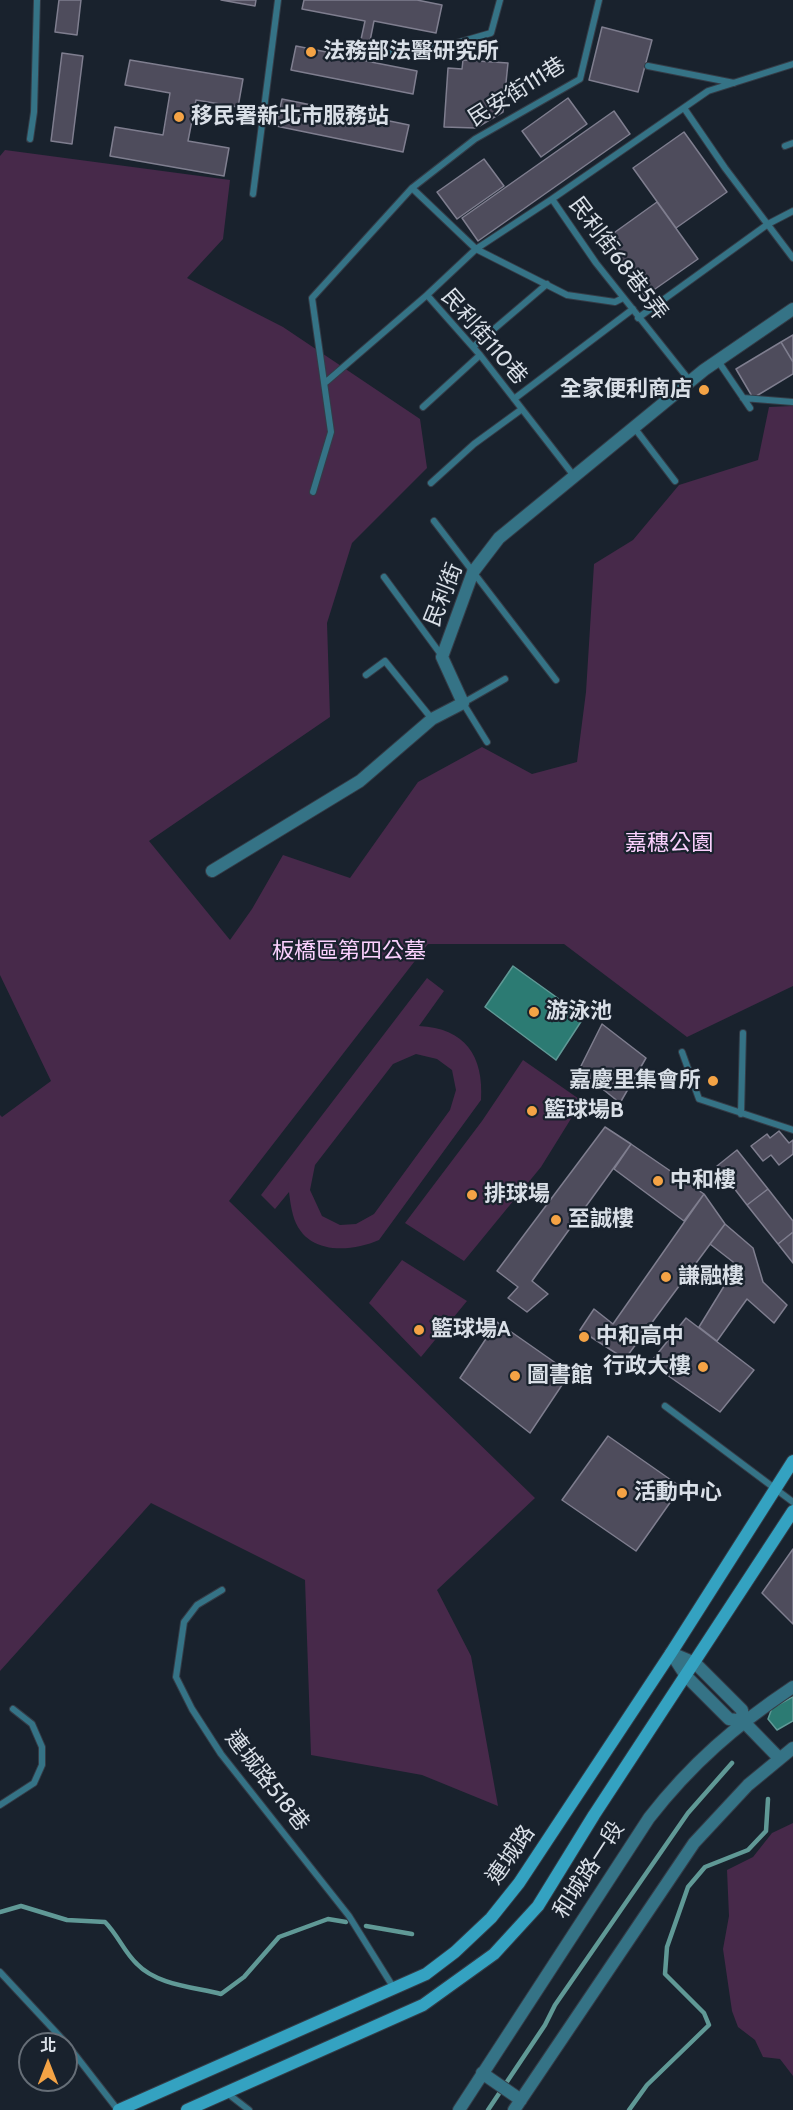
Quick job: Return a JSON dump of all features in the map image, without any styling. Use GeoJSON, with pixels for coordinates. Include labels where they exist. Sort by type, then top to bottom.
{"type":"FeatureCollection","features":[{"type":"Feature","properties":{"kind":"main road","name":"連城路"},"geometry":{"type":"LineString","coordinates":[[119,2110],[395,1990],[426,1974],[448,1958],[490,1918],[519,1883],[671,1653],[793,1461]]}},
{"type":"Feature","properties":{"kind":"main road"},"geometry":{"type":"LineString","coordinates":[[187,2110],[423,2005],[494,1954],[538,1906],[793,1511]]}},
{"type":"Feature","properties":{"kind":"street","name":"民利街"},"geometry":{"type":"LineString","coordinates":[[463,704],[442,657],[473,572],[499,538],[632,426],[718,360],[793,309]]}},
{"type":"Feature","properties":{"kind":"street"},"geometry":{"type":"LineString","coordinates":[[212,871],[360,781],[432,719],[463,704]]}},
{"type":"Feature","properties":{"kind":"street"},"geometry":{"type":"LineString","coordinates":[[671,1653],[695,1663],[742,1710],[743,1721]]}},
{"type":"Feature","properties":{"kind":"street"},"geometry":{"type":"LineString","coordinates":[[671,1653],[686,1676],[729,1719],[743,1721],[779,1758]]}},
{"type":"Feature","properties":{"kind":"street","name":"和城路一段"},"geometry":{"type":"LineString","coordinates":[[459,2110],[649,1818],[669,1792],[709,1751],[743,1721],[793,1687]]}},
{"type":"Feature","properties":{"kind":"street"},"geometry":{"type":"LineString","coordinates":[[482,2073],[518,2105],[694,1843],[747,1785],[793,1748]]}},
{"type":"Feature","properties":{"kind":"lane"},"geometry":{"type":"LineString","coordinates":[[30,139],[34,112],[37,0]]}},
{"type":"Feature","properties":{"kind":"lane"},"geometry":{"type":"LineString","coordinates":[[253,194],[278,0]]}},
{"type":"Feature","properties":{"kind":"lane"},"geometry":{"type":"LineString","coordinates":[[383,54],[453,44],[490,33],[500,0]]}},
{"type":"Feature","properties":{"kind":"lane","name":"民安街111巷"},"geometry":{"type":"LineString","coordinates":[[326,382],[312,298],[412,188],[475,139],[580,79],[599,0]]}},
{"type":"Feature","properties":{"kind":"lane","name":"民利街68巷5弄"},"geometry":{"type":"LineString","coordinates":[[690,381],[638,318],[552,199],[708,91],[793,64]]}},
{"type":"Feature","properties":{"kind":"lane"},"geometry":{"type":"LineString","coordinates":[[648,66],[734,83]]}},
{"type":"Feature","properties":{"kind":"lane"},"geometry":{"type":"LineString","coordinates":[[684,108],[725,168],[793,258]]}},
{"type":"Feature","properties":{"kind":"lane"},"geometry":{"type":"LineString","coordinates":[[785,146],[793,143]]}},
{"type":"Feature","properties":{"kind":"lane"},"geometry":{"type":"LineString","coordinates":[[412,188],[476,249],[567,294],[615,302],[623,298]]}},
{"type":"Feature","properties":{"kind":"lane"},"geometry":{"type":"LineString","coordinates":[[427,295],[476,249],[552,199]]}},
{"type":"Feature","properties":{"kind":"lane"},"geometry":{"type":"LineString","coordinates":[[638,318],[768,224],[793,211]]}},
{"type":"Feature","properties":{"kind":"lane"},"geometry":{"type":"LineString","coordinates":[[473,347],[547,284]]}},
{"type":"Feature","properties":{"kind":"lane","name":"民利街110巷"},"geometry":{"type":"LineString","coordinates":[[326,382],[427,295],[480,355],[574,476]]}},
{"type":"Feature","properties":{"kind":"lane"},"geometry":{"type":"LineString","coordinates":[[514,399],[633,309]]}},
{"type":"Feature","properties":{"kind":"lane"},"geometry":{"type":"LineString","coordinates":[[423,407],[480,355]]}},
{"type":"Feature","properties":{"kind":"lane"},"geometry":{"type":"LineString","coordinates":[[718,360],[750,408]]}},
{"type":"Feature","properties":{"kind":"lane"},"geometry":{"type":"LineString","coordinates":[[313,492],[331,432],[326,382]]}},
{"type":"Feature","properties":{"kind":"lane"},"geometry":{"type":"LineString","coordinates":[[743,398],[793,402]]}},
{"type":"Feature","properties":{"kind":"lane"},"geometry":{"type":"LineString","coordinates":[[431,483],[474,444],[522,409]]}},
{"type":"Feature","properties":{"kind":"lane"},"geometry":{"type":"LineString","coordinates":[[632,426],[675,481]]}},
{"type":"Feature","properties":{"kind":"lane"},"geometry":{"type":"LineString","coordinates":[[434,521],[556,680]]}},
{"type":"Feature","properties":{"kind":"lane"},"geometry":{"type":"LineString","coordinates":[[384,576],[442,657]]}},
{"type":"Feature","properties":{"kind":"lane"},"geometry":{"type":"LineString","coordinates":[[366,675],[385,662],[432,719]]}},
{"type":"Feature","properties":{"kind":"lane"},"geometry":{"type":"LineString","coordinates":[[487,742],[463,704],[505,679]]}},
{"type":"Feature","properties":{"kind":"lane"},"geometry":{"type":"LineString","coordinates":[[741,1114],[743,1033]]}},
{"type":"Feature","properties":{"kind":"lane"},"geometry":{"type":"LineString","coordinates":[[682,1052],[699,1099],[792,1129]]}},
{"type":"Feature","properties":{"kind":"lane"},"geometry":{"type":"LineString","coordinates":[[665,1406],[793,1502]]}},
{"type":"Feature","properties":{"kind":"lane","name":"連城路518巷"},"geometry":{"type":"LineString","coordinates":[[222,1590],[197,1605],[184,1622],[176,1677],[192,1709],[221,1754],[350,1916],[395,1990]]}},
{"type":"Feature","properties":{"kind":"lane"},"geometry":{"type":"LineString","coordinates":[[0,1805],[34,1783],[42,1765],[42,1747],[32,1724],[13,1709]]}},
{"type":"Feature","properties":{"kind":"lane"},"geometry":{"type":"LineString","coordinates":[[0,1972],[66,2043],[119,2110]]}},
{"type":"Feature","properties":{"kind":"lane"},"geometry":{"type":"LineString","coordinates":[[227,2093],[249,2110]]}},
{"type":"Feature","properties":{"kind":"green space"},"geometry":{"type":"Polygon","coordinates":[[[5,150],[230,180],[223,239],[187,278],[283,327],[420,419],[427,468],[352,543],[327,623],[330,717],[149,841],[230,940],[252,909],[283,855],[350,878],[418,782],[482,747],[532,774],[577,762],[586,692],[594,564],[633,540],[679,485],[758,460],[769,407],[793,406],[793,986],[687,1037],[564,944],[428,944],[229,1201],[535,1498],[437,1590],[471,1656],[498,1806],[422,1775],[311,1755],[305,1580],[151,1503],[0,1671],[0,1115],[2,1117],[51,1081],[0,975],[0,156],[5,150]]]}},
{"type":"Feature","properties":{"kind":"green space"},"geometry":{"type":"Polygon","coordinates":[[[427,978],[444,991],[419,1026],[449,1032],[468,1047],[479,1070],[481,1100],[379,1240],[342,1248],[317,1244],[307,1238],[299,1228],[293,1215],[289,1192],[275,1209],[261,1195],[427,978]],[[416,1054],[393,1064],[315,1165],[310,1190],[322,1216],[340,1225],[356,1224],[374,1214],[450,1110],[456,1090],[452,1070],[437,1059],[416,1054]]]}},
{"type":"Feature","properties":{"kind":"green space","name":"排球場"},"geometry":{"type":"Polygon","coordinates":[[[523,1060],[582,1101],[541,1167],[464,1261],[405,1223],[482,1121],[523,1060]]]}},
{"type":"Feature","properties":{"kind":"green space","name":"籃球場A"},"geometry":{"type":"Polygon","coordinates":[[[402,1260],[467,1301],[421,1357],[369,1303],[402,1260]]]}},
{"type":"Feature","properties":{"kind":"green space"},"geometry":{"type":"Polygon","coordinates":[[[793,1823],[793,2076],[780,2059],[763,2057],[755,2040],[738,2027],[732,2011],[723,1949],[729,1916],[727,1870],[753,1857],[772,1833],[793,1823]]]}},
{"type":"Feature","properties":{"kind":"shaded area","name":"游泳池"},"geometry":{"type":"Polygon","coordinates":[[[513,966],[584,1017],[556,1060],[485,1007],[513,966]]]}},
{"type":"Feature","properties":{"kind":"shaded area"},"geometry":{"type":"Polygon","coordinates":[[[793,1697],[793,1721],[777,1730],[768,1719],[772,1708],[793,1697]]]}},
{"type":"Feature","properties":{"kind":"building"},"geometry":{"type":"Polygon","coordinates":[[[59,0],[81,0],[77,35],[55,32],[59,0]]]}},
{"type":"Feature","properties":{"kind":"building"},"geometry":{"type":"Polygon","coordinates":[[[221,0],[256,0],[255,6],[221,0]]]}},
{"type":"Feature","properties":{"kind":"building","name":"法務部法醫研究所"},"geometry":{"type":"Polygon","coordinates":[[[304,0],[417,0],[442,5],[436,33],[374,21],[366,61],[417,71],[413,94],[291,70],[296,46],[357,58],[365,21],[302,9],[304,0]]]}},
{"type":"Feature","properties":{"kind":"building"},"geometry":{"type":"Polygon","coordinates":[[[602,27],[652,40],[638,92],[589,80],[602,27]]]}},
{"type":"Feature","properties":{"kind":"building"},"geometry":{"type":"Polygon","coordinates":[[[62,53],[83,56],[72,144],[51,141],[62,53]]]}},
{"type":"Feature","properties":{"kind":"building","name":"移民署新北市服務站"},"geometry":{"type":"Polygon","coordinates":[[[130,60],[243,79],[238,107],[196,100],[188,141],[229,148],[224,176],[110,156],[115,127],[163,135],[170,93],[125,85],[130,60]]]}},
{"type":"Feature","properties":{"kind":"building"},"geometry":{"type":"Polygon","coordinates":[[[463,60],[508,63],[503,112],[476,128],[444,127],[448,68],[462,69],[463,60]]]}},
{"type":"Feature","properties":{"kind":"building"},"geometry":{"type":"Polygon","coordinates":[[[568,98],[587,124],[541,157],[522,131],[568,98]]]}},
{"type":"Feature","properties":{"kind":"building"},"geometry":{"type":"Polygon","coordinates":[[[282,99],[409,125],[403,152],[276,126],[282,99]]]}},
{"type":"Feature","properties":{"kind":"building"},"geometry":{"type":"Polygon","coordinates":[[[614,111],[630,134],[478,241],[462,218],[614,111]]]}},
{"type":"Feature","properties":{"kind":"building"},"geometry":{"type":"Polygon","coordinates":[[[684,132],[727,192],[676,228],[633,168],[684,132]]]}},
{"type":"Feature","properties":{"kind":"building"},"geometry":{"type":"Polygon","coordinates":[[[484,159],[504,186],[457,219],[437,192],[484,159]]]}},
{"type":"Feature","properties":{"kind":"building"},"geometry":{"type":"Polygon","coordinates":[[[657,202],[698,259],[645,296],[604,240],[657,202]]]}},
{"type":"Feature","properties":{"kind":"building"},"geometry":{"type":"Polygon","coordinates":[[[793,335],[793,362],[781,342],[793,335]]]}},
{"type":"Feature","properties":{"kind":"building"},"geometry":{"type":"Polygon","coordinates":[[[781,342],[793,362],[793,374],[753,398],[736,369],[781,342]]]}},
{"type":"Feature","properties":{"kind":"building"},"geometry":{"type":"Polygon","coordinates":[[[602,1024],[646,1058],[620,1103],[579,1070],[602,1024]]]}},
{"type":"Feature","properties":{"kind":"building","name":"至誠樓"},"geometry":{"type":"Polygon","coordinates":[[[605,1127],[631,1144],[532,1281],[548,1294],[527,1312],[508,1298],[518,1287],[497,1271],[605,1127]]]}},
{"type":"Feature","properties":{"kind":"building"},"geometry":{"type":"Polygon","coordinates":[[[779,1131],[789,1143],[793,1140],[793,1154],[779,1165],[771,1155],[763,1161],[751,1146],[767,1134],[770,1138],[779,1131]]]}},
{"type":"Feature","properties":{"kind":"building","name":"中和樓"},"geometry":{"type":"Polygon","coordinates":[[[631,1144],[704,1194],[684,1221],[614,1169],[631,1144]]]}},
{"type":"Feature","properties":{"kind":"building"},"geometry":{"type":"Polygon","coordinates":[[[737,1150],[768,1189],[747,1205],[717,1166],[737,1150]]]}},
{"type":"Feature","properties":{"kind":"building"},"geometry":{"type":"Polygon","coordinates":[[[768,1189],[793,1221],[793,1232],[778,1244],[747,1205],[768,1189]]]}},
{"type":"Feature","properties":{"kind":"building","name":"謙融樓"},"geometry":{"type":"Polygon","coordinates":[[[704,1194],[725,1224],[625,1359],[580,1330],[594,1309],[613,1324],[704,1194]]]}},
{"type":"Feature","properties":{"kind":"building"},"geometry":{"type":"Polygon","coordinates":[[[725,1224],[753,1248],[763,1282],[787,1305],[774,1323],[747,1299],[717,1341],[699,1327],[737,1265],[710,1244],[725,1224]]]}},
{"type":"Feature","properties":{"kind":"building"},"geometry":{"type":"Polygon","coordinates":[[[793,1232],[793,1263],[778,1244],[793,1232]]]}},
{"type":"Feature","properties":{"kind":"building","name":"行政大樓"},"geometry":{"type":"Polygon","coordinates":[[[686,1318],[754,1370],[720,1412],[650,1363],[686,1318]]]}},
{"type":"Feature","properties":{"kind":"building","name":"圖書館"},"geometry":{"type":"Polygon","coordinates":[[[497,1322],[570,1373],[530,1433],[460,1378],[497,1322]]]}},
{"type":"Feature","properties":{"kind":"building","name":"活動中心"},"geometry":{"type":"Polygon","coordinates":[[[608,1436],[681,1487],[636,1551],[562,1500],[608,1436]]]}},
{"type":"Feature","properties":{"kind":"building"},"geometry":{"type":"Polygon","coordinates":[[[793,1549],[793,1624],[762,1593],[793,1549]]]}},
{"type":"Feature","properties":{"kind":"waterway"},"geometry":{"type":"LineString","coordinates":[[488,2110],[545,2025],[555,2005],[688,1813],[732,1763]]}},
{"type":"Feature","properties":{"kind":"waterway"},"geometry":{"type":"LineString","coordinates":[[629,2110],[647,2085],[709,2025],[704,2013],[665,1974],[667,1947],[688,1887],[705,1867],[748,1850],[766,1831],[768,1799]]}},
{"type":"Feature","properties":{"kind":"waterway"},"geometry":{"type":"LineString","coordinates":[[0,1912],[21,1906],[67,1920],[105,1922],[132,1959],[145,1971],[165,1981],[221,1994],[244,1977],[279,1937],[328,1919],[346,1922]]}},
{"type":"Feature","properties":{"kind":"waterway"},"geometry":{"type":"LineString","coordinates":[[366,1926],[412,1934]]}},
{"type":"Feature","properties":{"kind":"place","name":"法務部法醫研究所"},"geometry":{"type":"Point","coordinates":[311,52]}},
{"type":"Feature","properties":{"kind":"place","name":"移民署新北市服務站"},"geometry":{"type":"Point","coordinates":[179,117]}},
{"type":"Feature","properties":{"kind":"place","name":"全家便利商店"},"geometry":{"type":"Point","coordinates":[704,390]}},
{"type":"Feature","properties":{"kind":"place","name":"游泳池"},"geometry":{"type":"Point","coordinates":[534,1012]}},
{"type":"Feature","properties":{"kind":"place","name":"嘉慶里集會所"},"geometry":{"type":"Point","coordinates":[713,1081]}},
{"type":"Feature","properties":{"kind":"place","name":"籃球場B"},"geometry":{"type":"Point","coordinates":[532,1111]}},
{"type":"Feature","properties":{"kind":"place","name":"中和樓"},"geometry":{"type":"Point","coordinates":[658,1181]}},
{"type":"Feature","properties":{"kind":"place","name":"排球場"},"geometry":{"type":"Point","coordinates":[472,1195]}},
{"type":"Feature","properties":{"kind":"place","name":"至誠樓"},"geometry":{"type":"Point","coordinates":[556,1220]}},
{"type":"Feature","properties":{"kind":"place","name":"謙融樓"},"geometry":{"type":"Point","coordinates":[666,1277]}},
{"type":"Feature","properties":{"kind":"place","name":"籃球場A"},"geometry":{"type":"Point","coordinates":[419,1330]}},
{"type":"Feature","properties":{"kind":"place","name":"中和高中"},"geometry":{"type":"Point","coordinates":[584,1337]}},
{"type":"Feature","properties":{"kind":"place","name":"行政大樓"},"geometry":{"type":"Point","coordinates":[703,1367]}},
{"type":"Feature","properties":{"kind":"place","name":"圖書館"},"geometry":{"type":"Point","coordinates":[515,1376]}},
{"type":"Feature","properties":{"kind":"place","name":"活動中心"},"geometry":{"type":"Point","coordinates":[622,1493]}},
{"type":"Feature","properties":{"kind":"park label","name":"嘉穗公園"},"geometry":{"type":"Point","coordinates":[669,844]}},
{"type":"Feature","properties":{"kind":"park label","name":"板橋區第四公墓"},"geometry":{"type":"Point","coordinates":[349,952]}}]}
